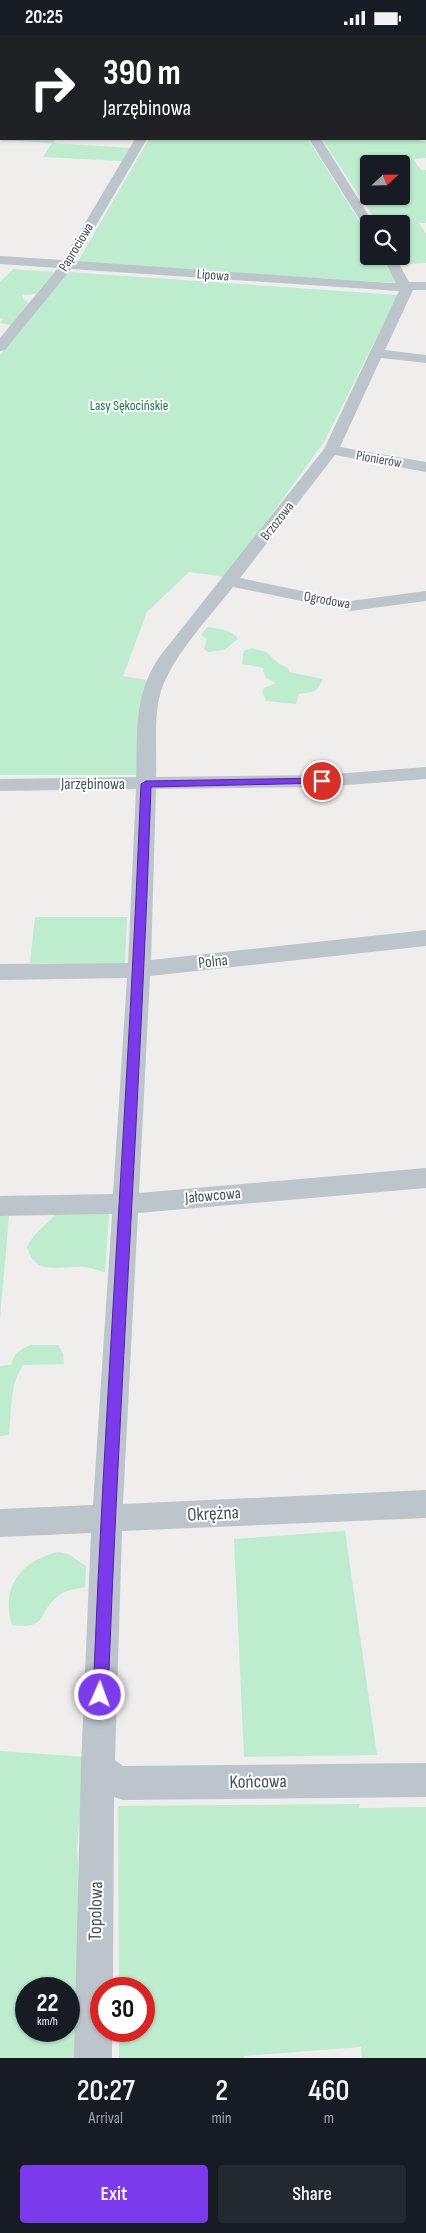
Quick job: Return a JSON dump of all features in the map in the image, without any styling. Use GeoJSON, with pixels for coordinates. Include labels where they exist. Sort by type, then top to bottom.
{"type":"FeatureCollection","features":[{"type":"Feature","properties":{"kind":"street","name":"Paprociowa"},"geometry":{"type":"LineString","coordinates":[[0,347],[66,266],[140,140]]}},
{"type":"Feature","properties":{"kind":"street"},"geometry":{"type":"LineString","coordinates":[[317,140],[363,215]]}},
{"type":"Feature","properties":{"kind":"street","name":"Lipowa"},"geometry":{"type":"LineString","coordinates":[[0,260],[66,266],[407,287],[426,285]]}},
{"type":"Feature","properties":{"kind":"street"},"geometry":{"type":"LineString","coordinates":[[394,265],[407,287]]}},
{"type":"Feature","properties":{"kind":"street","name":"Brzozowa"},"geometry":{"type":"LineString","coordinates":[[125,1204],[139,970],[149,701],[154,684],[167,660],[331,450],[407,287]]}},
{"type":"Feature","properties":{"kind":"street"},"geometry":{"type":"LineString","coordinates":[[376,353],[426,359]]}},
{"type":"Feature","properties":{"kind":"street","name":"Pionierów"},"geometry":{"type":"LineString","coordinates":[[331,450],[426,467]]}},
{"type":"Feature","properties":{"kind":"street","name":"Ogrodowa"},"geometry":{"type":"LineString","coordinates":[[230,581],[350,606],[426,595]]}},
{"type":"Feature","properties":{"kind":"street","name":"Jarzębinowa"},"geometry":{"type":"LineString","coordinates":[[0,785],[322,781],[426,773]]}},
{"type":"Feature","properties":{"kind":"street","name":"Polna"},"geometry":{"type":"LineString","coordinates":[[0,971],[139,970],[426,938]]}},
{"type":"Feature","properties":{"kind":"street","name":"Jałowcowa"},"geometry":{"type":"LineString","coordinates":[[0,1206],[125,1204],[426,1178]]}},
{"type":"Feature","properties":{"kind":"street","name":"Topolowa"},"geometry":{"type":"LineString","coordinates":[[93,2058],[98,1765],[107,1518],[125,1204]]}},
{"type":"Feature","properties":{"kind":"street","name":"Okrężna"},"geometry":{"type":"LineString","coordinates":[[0,1523],[426,1504]]}},
{"type":"Feature","properties":{"kind":"street","name":"Końcowa"},"geometry":{"type":"LineString","coordinates":[[98,1765],[105,1776],[113,1781],[123,1783],[426,1780]]}},
{"type":"Feature","properties":{"kind":"green space"},"geometry":{"type":"Polygon","coordinates":[[[0,140],[54,140],[53,143],[131,148],[123,161],[43,157],[52,143],[0,140]]]}},
{"type":"Feature","properties":{"kind":"green space"},"geometry":{"type":"Polygon","coordinates":[[[148,140],[309,140],[360,223],[360,265],[386,265],[397,283],[77,263],[148,140]]]}},
{"type":"Feature","properties":{"kind":"green space"},"geometry":{"type":"Polygon","coordinates":[[[323,140],[426,141],[426,158],[413,159],[421,170],[426,170],[426,223],[419,223],[426,234],[426,263],[410,264],[410,215],[372,215],[365,205],[410,205],[410,155],[360,155],[360,197],[323,140]]]}},
{"type":"Feature","properties":{"kind":"green space"},"geometry":{"type":"Polygon","coordinates":[[[13,269],[54,272],[36,294],[22,295],[23,299],[29,303],[11,325],[0,323],[3,319],[0,318],[0,282],[13,269]]]}},
{"type":"Feature","properties":{"kind":"green space","name":"Lasy Sękocińskie"},"geometry":{"type":"Polygon","coordinates":[[[68,272],[398,295],[324,442],[226,577],[189,572],[147,612],[123,676],[147,680],[143,693],[137,775],[0,775],[0,355],[68,272]]]}},
{"type":"Feature","properties":{"kind":"green space"},"geometry":{"type":"Polygon","coordinates":[[[207,627],[228,631],[238,639],[224,650],[208,652],[204,649],[207,639],[201,635],[207,627]]]}},
{"type":"Feature","properties":{"kind":"green space"},"geometry":{"type":"Polygon","coordinates":[[[252,648],[266,652],[279,664],[288,668],[289,672],[323,679],[316,690],[299,694],[296,704],[266,701],[262,692],[264,688],[276,683],[266,678],[263,671],[264,668],[242,664],[244,651],[252,648]]]}},
{"type":"Feature","properties":{"kind":"green space"},"geometry":{"type":"Polygon","coordinates":[[[35,917],[127,917],[125,963],[30,963],[35,917]]]}},
{"type":"Feature","properties":{"kind":"green space"},"geometry":{"type":"Polygon","coordinates":[[[109,1214],[105,1272],[86,1267],[51,1268],[36,1263],[31,1257],[27,1247],[36,1234],[55,1215],[109,1214]]]}},
{"type":"Feature","properties":{"kind":"green space"},"geometry":{"type":"Polygon","coordinates":[[[0,1216],[9,1216],[0,1318],[0,1216]]]}},
{"type":"Feature","properties":{"kind":"green space"},"geometry":{"type":"Polygon","coordinates":[[[31,1345],[58,1345],[63,1354],[64,1364],[23,1365],[13,1390],[9,1435],[0,1436],[0,1366],[11,1365],[18,1352],[31,1345]]]}},
{"type":"Feature","properties":{"kind":"green space"},"geometry":{"type":"Polygon","coordinates":[[[345,1531],[377,1755],[244,1757],[234,1539],[345,1531]]]}},
{"type":"Feature","properties":{"kind":"green space"},"geometry":{"type":"Polygon","coordinates":[[[58,1552],[68,1554],[86,1566],[85,1587],[67,1591],[58,1596],[41,1618],[32,1625],[12,1625],[9,1599],[17,1577],[34,1561],[58,1552]]]}},
{"type":"Feature","properties":{"kind":"green space"},"geometry":{"type":"Polygon","coordinates":[[[0,1751],[85,1757],[77,1850],[82,1928],[80,2058],[0,2058],[0,1751]]]}},
{"type":"Feature","properties":{"kind":"green space"},"geometry":{"type":"Polygon","coordinates":[[[360,1804],[359,1808],[426,1807],[426,2058],[362,2058],[361,2047],[244,2056],[244,2058],[119,2058],[119,2042],[155,2042],[155,1977],[119,1977],[118,1806],[360,1804]]]}},
{"type":"Feature","properties":{"kind":"route"},"geometry":{"type":"LineString","coordinates":[[100,1695],[107,1518],[134,1077],[146,784],[322,781]]}}]}
